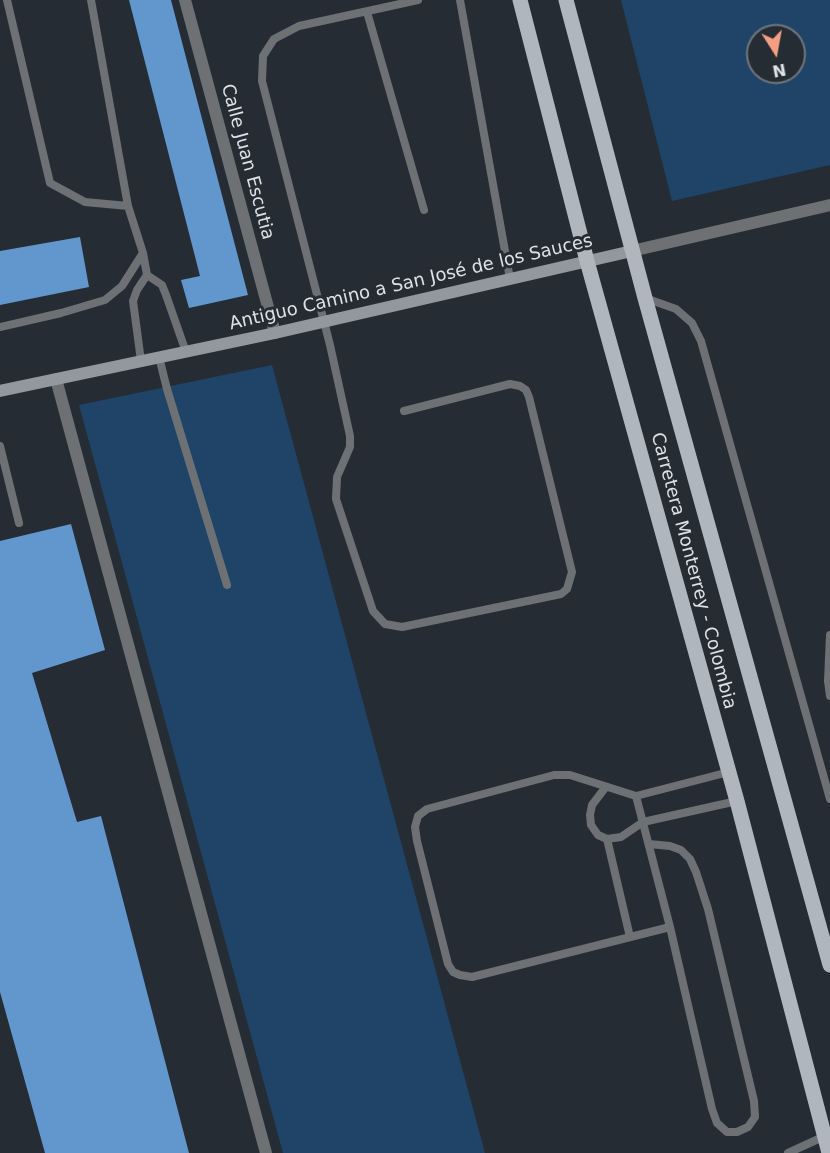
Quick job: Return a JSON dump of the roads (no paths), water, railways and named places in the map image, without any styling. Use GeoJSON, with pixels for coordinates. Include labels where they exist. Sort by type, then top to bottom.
{"type":"FeatureCollection","features":[{"type":"Feature","properties":{"kind":"main road","name":"Carretera Monterrey - Colombia"},"geometry":{"type":"LineString","coordinates":[[520,0],[587,261],[737,801],[830,1153]]}},
{"type":"Feature","properties":{"kind":"main road","name":"Carretera Monterrey - Colombia"},"geometry":{"type":"LineString","coordinates":[[566,0],[632,251],[830,965]]}},
{"type":"Feature","properties":{"kind":"street","name":"Calle Juan Escutia"},"geometry":{"type":"LineString","coordinates":[[185,0],[274,333]]}},
{"type":"Feature","properties":{"kind":"street","name":"Antiguo Camino a San José de los Sauces"},"geometry":{"type":"LineString","coordinates":[[0,391],[274,333],[830,205]]}},
{"type":"Feature","properties":{"kind":"street"},"geometry":{"type":"LineString","coordinates":[[56,379],[266,1153]]}},
{"type":"Feature","properties":{"kind":"lane"},"geometry":{"type":"LineString","coordinates":[[7,0],[50,183],[85,202],[128,206]]}},
{"type":"Feature","properties":{"kind":"lane"},"geometry":{"type":"LineString","coordinates":[[91,0],[128,206],[143,253],[147,275],[133,301],[141,361]]}},
{"type":"Feature","properties":{"kind":"lane"},"geometry":{"type":"LineString","coordinates":[[404,411],[510,384],[526,390],[572,572],[567,589],[561,594],[402,627],[385,624],[372,611],[336,499],[337,477],[350,447],[350,436],[330,345],[262,81],[264,56],[274,39],[299,26],[418,0]]}},
{"type":"Feature","properties":{"kind":"lane"},"geometry":{"type":"LineString","coordinates":[[459,0],[510,279]]}},
{"type":"Feature","properties":{"kind":"lane"},"geometry":{"type":"LineString","coordinates":[[367,12],[424,210]]}},
{"type":"Feature","properties":{"kind":"lane"},"geometry":{"type":"LineString","coordinates":[[0,327],[105,300],[122,286],[143,253]]}},
{"type":"Feature","properties":{"kind":"lane"},"geometry":{"type":"LineString","coordinates":[[147,275],[162,285],[186,352]]}},
{"type":"Feature","properties":{"kind":"lane"},"geometry":{"type":"LineString","coordinates":[[645,298],[676,309],[692,323],[701,341],[830,799]]}},
{"type":"Feature","properties":{"kind":"lane"},"geometry":{"type":"LineString","coordinates":[[159,357],[227,585]]}},
{"type":"Feature","properties":{"kind":"lane"},"geometry":{"type":"LineString","coordinates":[[0,450],[19,523]]}},
{"type":"Feature","properties":{"kind":"lane"},"geometry":{"type":"LineString","coordinates":[[830,635],[828,681],[830,696]]}},
{"type":"Feature","properties":{"kind":"lane"},"geometry":{"type":"LineString","coordinates":[[670,927],[472,977],[453,972],[448,964],[417,841],[415,827],[418,816],[427,809],[554,775],[570,775],[636,796],[729,772]]}},
{"type":"Feature","properties":{"kind":"lane"},"geometry":{"type":"LineString","coordinates":[[605,788],[592,805],[590,815],[591,825],[598,835],[607,839],[621,837],[643,822],[737,801]]}},
{"type":"Feature","properties":{"kind":"lane"},"geometry":{"type":"LineString","coordinates":[[636,796],[670,927],[712,1109],[717,1123],[727,1132],[737,1131],[748,1127],[755,1117],[754,1101],[708,909],[690,859],[681,850],[670,846],[649,844]]}},
{"type":"Feature","properties":{"kind":"lane"},"geometry":{"type":"LineString","coordinates":[[607,839],[630,937]]}},
{"type":"Feature","properties":{"kind":"lane"},"geometry":{"type":"LineString","coordinates":[[788,1153],[825,1136]]}}]}
